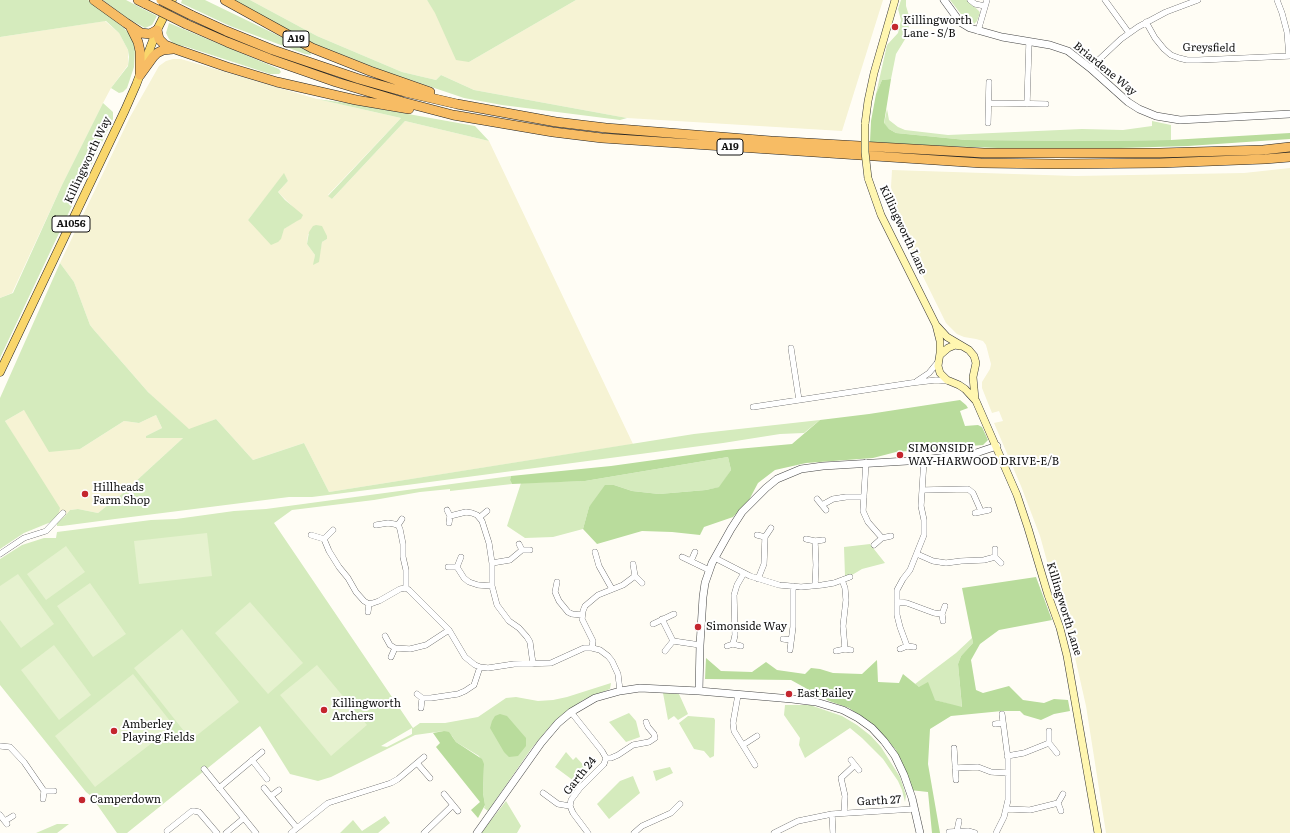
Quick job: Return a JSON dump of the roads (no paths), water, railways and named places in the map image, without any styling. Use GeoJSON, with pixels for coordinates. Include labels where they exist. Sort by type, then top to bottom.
{"type":"FeatureCollection","features":[{"type":"Feature","properties":{"kind":"highway"},"geometry":{"type":"LineString","coordinates":[[94,0],[128,25],[146,34],[153,33],[157,30]]}},
{"type":"Feature","properties":{"kind":"highway","name":"A19"},"geometry":{"type":"LineString","coordinates":[[162,0],[226,31],[273,50],[405,92],[457,104],[556,122],[606,128],[771,141],[984,153],[1160,153],[1262,150],[1290,147]]}},
{"type":"Feature","properties":{"kind":"highway","name":"A19"},"geometry":{"type":"LineString","coordinates":[[225,0],[312,48],[370,71],[441,96],[457,104]]}},
{"type":"Feature","properties":{"kind":"highway","name":"A19"},"geometry":{"type":"LineString","coordinates":[[142,2],[186,24],[255,54],[329,80],[453,115]]}},
{"type":"Feature","properties":{"kind":"highway","name":"A1056"},"geometry":{"type":"LineString","coordinates":[[128,25],[134,32],[138,42],[140,51],[140,75]]}},
{"type":"Feature","properties":{"kind":"highway","name":"A19"},"geometry":{"type":"LineString","coordinates":[[157,30],[159,39],[165,45],[284,83],[363,101],[426,112],[453,115],[553,132],[602,138],[958,162],[1057,164],[1197,162],[1290,157]]}},
{"type":"Feature","properties":{"kind":"highway"},"geometry":{"type":"LineString","coordinates":[[140,75],[157,53],[163,50],[175,49]]}},
{"type":"Feature","properties":{"kind":"main road","name":"Killingworth Way"},"geometry":{"type":"LineString","coordinates":[[0,372],[125,110],[157,30],[172,0]]}},
{"type":"Feature","properties":{"kind":"main road","name":"Killingworth Lane"},"geometry":{"type":"LineString","coordinates":[[895,0],[874,73],[868,101],[864,152],[868,178],[881,215],[936,325]]}},
{"type":"Feature","properties":{"kind":"main road"},"geometry":{"type":"LineString","coordinates":[[936,325],[947,337],[969,350],[974,356],[976,363],[973,373],[976,401]]}},
{"type":"Feature","properties":{"kind":"main road"},"geometry":{"type":"LineString","coordinates":[[936,325],[940,341],[940,373],[951,382],[966,389],[976,401]]}},
{"type":"Feature","properties":{"kind":"main road"},"geometry":{"type":"LineString","coordinates":[[939,359],[942,352],[948,348],[955,345],[960,346]]}},
{"type":"Feature","properties":{"kind":"main road"},"geometry":{"type":"LineString","coordinates":[[951,382],[964,381],[973,373]]}},
{"type":"Feature","properties":{"kind":"main road","name":"Killingworth Lane"},"geometry":{"type":"LineString","coordinates":[[976,401],[1019,500],[1067,656],[1098,833]]}},
{"type":"Feature","properties":{"kind":"street","name":"Briardene Way"},"geometry":{"type":"LineString","coordinates":[[944,0],[960,22],[978,31],[1062,48],[1074,55],[1090,68],[1133,106],[1149,114],[1163,118],[1180,120],[1290,114]]}},
{"type":"Feature","properties":{"kind":"street"},"geometry":{"type":"LineString","coordinates":[[970,0],[975,4],[986,3],[978,31]]}},
{"type":"Feature","properties":{"kind":"street"},"geometry":{"type":"LineString","coordinates":[[1105,0],[1129,33]]}},
{"type":"Feature","properties":{"kind":"street"},"geometry":{"type":"LineString","coordinates":[[1090,68],[1129,33],[1146,22],[1198,0]]}},
{"type":"Feature","properties":{"kind":"street"},"geometry":{"type":"LineString","coordinates":[[1277,0],[1287,32],[1289,56]]}},
{"type":"Feature","properties":{"kind":"street","name":"Greysfield"},"geometry":{"type":"LineString","coordinates":[[1146,22],[1155,38],[1164,49],[1171,55],[1187,60],[1289,56]]}},
{"type":"Feature","properties":{"kind":"street"},"geometry":{"type":"LineString","coordinates":[[1027,104],[1029,42]]}},
{"type":"Feature","properties":{"kind":"street"},"geometry":{"type":"LineString","coordinates":[[988,123],[990,82]]}},
{"type":"Feature","properties":{"kind":"street"},"geometry":{"type":"LineString","coordinates":[[989,103],[1046,104]]}},
{"type":"Feature","properties":{"kind":"street"},"geometry":{"type":"LineString","coordinates":[[791,348],[799,400]]}},
{"type":"Feature","properties":{"kind":"street"},"geometry":{"type":"LineString","coordinates":[[911,383],[929,373],[939,359]]}},
{"type":"Feature","properties":{"kind":"street"},"geometry":{"type":"LineString","coordinates":[[753,407],[911,383],[936,380],[951,382]]}},
{"type":"Feature","properties":{"kind":"street"},"geometry":{"type":"LineString","coordinates":[[699,691],[702,597],[709,570],[742,512],[756,497],[777,479],[801,469],[866,462],[924,460],[976,453],[996,446]]}},
{"type":"Feature","properties":{"kind":"street"},"geometry":{"type":"LineString","coordinates":[[907,646],[897,615],[897,590],[910,570],[924,535],[924,520],[921,506],[924,460]]}},
{"type":"Feature","properties":{"kind":"street"},"geometry":{"type":"LineString","coordinates":[[866,462],[863,512],[865,517],[882,538]]}},
{"type":"Feature","properties":{"kind":"street"},"geometry":{"type":"LineString","coordinates":[[923,490],[968,489],[973,493],[981,511]]}},
{"type":"Feature","properties":{"kind":"street"},"geometry":{"type":"LineString","coordinates":[[817,499],[824,508],[833,499],[864,497]]}},
{"type":"Feature","properties":{"kind":"street"},"geometry":{"type":"LineString","coordinates":[[447,510],[450,516],[449,523]]}},
{"type":"Feature","properties":{"kind":"street"},"geometry":{"type":"LineString","coordinates":[[974,513],[989,510]]}},
{"type":"Feature","properties":{"kind":"street"},"geometry":{"type":"LineString","coordinates":[[480,517],[487,511]]}},
{"type":"Feature","properties":{"kind":"street"},"geometry":{"type":"LineString","coordinates":[[450,516],[466,512],[480,517],[489,543],[492,563],[492,586],[497,605],[500,611],[509,621],[524,633],[530,642],[533,664]]}},
{"type":"Feature","properties":{"kind":"street"},"geometry":{"type":"LineString","coordinates":[[0,554],[24,538],[46,531],[63,513]]}},
{"type":"Feature","properties":{"kind":"street"},"geometry":{"type":"LineString","coordinates":[[398,525],[402,519]]}},
{"type":"Feature","properties":{"kind":"street"},"geometry":{"type":"LineString","coordinates":[[376,524],[388,523],[398,525]]}},
{"type":"Feature","properties":{"kind":"street"},"geometry":{"type":"LineString","coordinates":[[398,525],[401,534],[403,558],[406,570],[406,588]]}},
{"type":"Feature","properties":{"kind":"street"},"geometry":{"type":"LineString","coordinates":[[758,579],[764,564],[765,537],[771,528]]}},
{"type":"Feature","properties":{"kind":"street"},"geometry":{"type":"LineString","coordinates":[[324,540],[333,530]]}},
{"type":"Feature","properties":{"kind":"street"},"geometry":{"type":"LineString","coordinates":[[311,535],[324,540],[329,551],[356,592],[364,601],[369,604],[379,601],[400,589],[406,588],[416,595],[449,630],[469,661],[480,667],[488,668],[514,664],[550,663],[584,648],[592,648],[608,656],[612,661],[618,674],[620,690]]}},
{"type":"Feature","properties":{"kind":"street"},"geometry":{"type":"LineString","coordinates":[[757,535],[765,537]]}},
{"type":"Feature","properties":{"kind":"street"},"geometry":{"type":"LineString","coordinates":[[874,545],[882,538],[891,536]]}},
{"type":"Feature","properties":{"kind":"street"},"geometry":{"type":"LineString","coordinates":[[806,539],[815,541],[823,540]]}},
{"type":"Feature","properties":{"kind":"street"},"geometry":{"type":"LineString","coordinates":[[814,586],[816,565],[815,541]]}},
{"type":"Feature","properties":{"kind":"street"},"geometry":{"type":"LineString","coordinates":[[519,544],[522,550]]}},
{"type":"Feature","properties":{"kind":"street"},"geometry":{"type":"LineString","coordinates":[[994,557],[995,549]]}},
{"type":"Feature","properties":{"kind":"street"},"geometry":{"type":"LineString","coordinates":[[492,563],[510,560],[522,550],[530,550]]}},
{"type":"Feature","properties":{"kind":"street"},"geometry":{"type":"LineString","coordinates":[[595,552],[599,566],[612,589]]}},
{"type":"Feature","properties":{"kind":"street"},"geometry":{"type":"LineString","coordinates":[[691,561],[695,552]]}},
{"type":"Feature","properties":{"kind":"street"},"geometry":{"type":"LineString","coordinates":[[917,554],[933,561],[946,563],[984,560],[994,557]]}},
{"type":"Feature","properties":{"kind":"street"},"geometry":{"type":"LineString","coordinates":[[682,556],[709,570]]}},
{"type":"Feature","properties":{"kind":"street"},"geometry":{"type":"LineString","coordinates":[[457,567],[461,557]]}},
{"type":"Feature","properties":{"kind":"street"},"geometry":{"type":"LineString","coordinates":[[994,557],[1001,563]]}},
{"type":"Feature","properties":{"kind":"street"},"geometry":{"type":"LineString","coordinates":[[715,558],[758,579],[780,585],[814,586],[834,583],[850,577]]}},
{"type":"Feature","properties":{"kind":"street"},"geometry":{"type":"LineString","coordinates":[[599,566],[606,563]]}},
{"type":"Feature","properties":{"kind":"street"},"geometry":{"type":"LineString","coordinates":[[633,564],[635,576],[642,583]]}},
{"type":"Feature","properties":{"kind":"street"},"geometry":{"type":"LineString","coordinates":[[448,567],[457,567]]}},
{"type":"Feature","properties":{"kind":"street"},"geometry":{"type":"LineString","coordinates":[[457,567],[464,578],[469,582],[478,585],[492,586]]}},
{"type":"Feature","properties":{"kind":"street"},"geometry":{"type":"LineString","coordinates":[[733,644],[735,635],[734,595],[737,585],[744,573]]}},
{"type":"Feature","properties":{"kind":"street"},"geometry":{"type":"LineString","coordinates":[[592,648],[593,641],[583,623],[582,616],[585,606],[593,598],[623,585],[635,576]]}},
{"type":"Feature","properties":{"kind":"street"},"geometry":{"type":"LineString","coordinates":[[836,651],[848,650],[843,626],[846,600],[845,588],[842,580]]}},
{"type":"Feature","properties":{"kind":"street"},"geometry":{"type":"LineString","coordinates":[[557,582],[555,592],[559,601],[565,609],[572,614],[582,616]]}},
{"type":"Feature","properties":{"kind":"street"},"geometry":{"type":"LineString","coordinates":[[790,650],[793,627],[793,586]]}},
{"type":"Feature","properties":{"kind":"street"},"geometry":{"type":"LineString","coordinates":[[548,591],[555,592]]}},
{"type":"Feature","properties":{"kind":"street"},"geometry":{"type":"LineString","coordinates":[[897,602],[907,603],[934,613],[942,614]]}},
{"type":"Feature","properties":{"kind":"street"},"geometry":{"type":"LineString","coordinates":[[368,612],[369,604]]}},
{"type":"Feature","properties":{"kind":"street"},"geometry":{"type":"LineString","coordinates":[[943,621],[942,614],[945,606]]}},
{"type":"Feature","properties":{"kind":"street"},"geometry":{"type":"LineString","coordinates":[[653,624],[674,614]]}},
{"type":"Feature","properties":{"kind":"street"},"geometry":{"type":"LineString","coordinates":[[662,619],[673,641]]}},
{"type":"Feature","properties":{"kind":"street"},"geometry":{"type":"LineString","coordinates":[[385,636],[390,645],[395,648],[410,649],[426,645],[449,630]]}},
{"type":"Feature","properties":{"kind":"street"},"geometry":{"type":"LineString","coordinates":[[783,639],[791,640]]}},
{"type":"Feature","properties":{"kind":"street"},"geometry":{"type":"LineString","coordinates":[[673,641],[700,645]]}},
{"type":"Feature","properties":{"kind":"street"},"geometry":{"type":"LineString","coordinates":[[665,652],[673,641]]}},
{"type":"Feature","properties":{"kind":"street"},"geometry":{"type":"LineString","coordinates":[[727,646],[733,644],[741,646]]}},
{"type":"Feature","properties":{"kind":"street"},"geometry":{"type":"LineString","coordinates":[[900,649],[907,646],[914,647]]}},
{"type":"Feature","properties":{"kind":"street"},"geometry":{"type":"LineString","coordinates":[[391,657],[395,648]]}},
{"type":"Feature","properties":{"kind":"street"},"geometry":{"type":"LineString","coordinates":[[417,694],[422,698],[458,694],[465,691],[474,684],[480,667]]}},
{"type":"Feature","properties":{"kind":"street"},"geometry":{"type":"LineString","coordinates":[[477,833],[549,733],[571,712],[595,698],[620,690],[640,688],[699,691],[816,702],[843,710],[872,728],[896,756],[904,775],[920,833]]}},
{"type":"Feature","properties":{"kind":"street"},"geometry":{"type":"LineString","coordinates":[[738,695],[733,723],[734,731],[755,765]]}},
{"type":"Feature","properties":{"kind":"street"},"geometry":{"type":"LineString","coordinates":[[421,708],[422,698]]}},
{"type":"Feature","properties":{"kind":"street","name":"Garth 24"},"geometry":{"type":"LineString","coordinates":[[571,712],[606,758],[604,764],[580,788],[571,800],[570,806],[573,813],[586,832]]}},
{"type":"Feature","properties":{"kind":"street"},"geometry":{"type":"LineString","coordinates":[[996,833],[1007,809],[1008,800],[1007,756],[1002,714]]}},
{"type":"Feature","properties":{"kind":"street","name":"Garth 24"},"geometry":{"type":"LineString","coordinates":[[606,758],[618,755],[633,745],[649,742],[655,738],[646,722]]}},
{"type":"Feature","properties":{"kind":"street"},"geometry":{"type":"LineString","coordinates":[[995,724],[1003,722]]}},
{"type":"Feature","properties":{"kind":"street"},"geometry":{"type":"LineString","coordinates":[[1049,731],[1050,743],[1057,753]]}},
{"type":"Feature","properties":{"kind":"street"},"geometry":{"type":"LineString","coordinates":[[743,746],[757,736]]}},
{"type":"Feature","properties":{"kind":"street"},"geometry":{"type":"LineString","coordinates":[[1007,756],[1024,753],[1050,743]]}},
{"type":"Feature","properties":{"kind":"street"},"geometry":{"type":"LineString","coordinates":[[0,746],[7,746],[24,762],[44,791],[43,799]]}},
{"type":"Feature","properties":{"kind":"street"},"geometry":{"type":"LineString","coordinates":[[954,748],[956,780]]}},
{"type":"Feature","properties":{"kind":"street"},"geometry":{"type":"LineString","coordinates":[[219,788],[262,752]]}},
{"type":"Feature","properties":{"kind":"street"},"geometry":{"type":"LineString","coordinates":[[291,833],[328,803],[391,783],[424,758]]}},
{"type":"Feature","properties":{"kind":"street"},"geometry":{"type":"LineString","coordinates":[[252,760],[267,779]]}},
{"type":"Feature","properties":{"kind":"street"},"geometry":{"type":"LineString","coordinates":[[417,763],[430,778]]}},
{"type":"Feature","properties":{"kind":"street","name":"Garth 27"},"geometry":{"type":"LineString","coordinates":[[844,813],[845,796],[840,778],[853,763],[859,770]]}},
{"type":"Feature","properties":{"kind":"street"},"geometry":{"type":"LineString","coordinates":[[955,768],[978,768],[991,772],[1008,773]]}},
{"type":"Feature","properties":{"kind":"street"},"geometry":{"type":"LineString","coordinates":[[204,769],[256,833]]}},
{"type":"Feature","properties":{"kind":"street"},"geometry":{"type":"LineString","coordinates":[[264,788],[297,828]]}},
{"type":"Feature","properties":{"kind":"street"},"geometry":{"type":"LineString","coordinates":[[271,796],[279,790]]}},
{"type":"Feature","properties":{"kind":"street"},"geometry":{"type":"LineString","coordinates":[[44,791],[54,791]]}},
{"type":"Feature","properties":{"kind":"street","name":"Garth 24"},"geometry":{"type":"LineString","coordinates":[[543,793],[558,804],[570,806]]}},
{"type":"Feature","properties":{"kind":"street"},"geometry":{"type":"LineString","coordinates":[[444,794],[458,811]]}},
{"type":"Feature","properties":{"kind":"street"},"geometry":{"type":"LineString","coordinates":[[1007,809],[1030,810],[1058,803],[1063,794]]}},
{"type":"Feature","properties":{"kind":"street"},"geometry":{"type":"LineString","coordinates":[[1058,803],[1061,811]]}},
{"type":"Feature","properties":{"kind":"street"},"geometry":{"type":"LineString","coordinates":[[634,833],[642,826],[670,813],[680,804]]}},
{"type":"Feature","properties":{"kind":"street"},"geometry":{"type":"LineString","coordinates":[[424,833],[453,805]]}},
{"type":"Feature","properties":{"kind":"street","name":"Garth 27"},"geometry":{"type":"LineString","coordinates":[[774,833],[798,821],[832,814],[914,809]]}},
{"type":"Feature","properties":{"kind":"street"},"geometry":{"type":"LineString","coordinates":[[166,831],[194,811],[199,812],[217,833]]}},
{"type":"Feature","properties":{"kind":"street"},"geometry":{"type":"LineString","coordinates":[[832,814],[833,833]]}},
{"type":"Feature","properties":{"kind":"street"},"geometry":{"type":"LineString","coordinates":[[0,815],[6,822],[13,816]]}},
{"type":"Feature","properties":{"kind":"street"},"geometry":{"type":"LineString","coordinates":[[226,833],[244,818]]}},
{"type":"Feature","properties":{"kind":"street"},"geometry":{"type":"LineString","coordinates":[[957,831],[959,821]]}},
{"type":"Feature","properties":{"kind":"street"},"geometry":{"type":"LineString","coordinates":[[949,832],[957,831],[975,833]]}},
{"type":"Feature","properties":{"kind":"place","name":"Killingworth Lane - S/B"},"geometry":{"type":"Point","coordinates":[895,27]}},
{"type":"Feature","properties":{"kind":"place","name":"SIMONSIDE WAY-HARWOOD DRIVE-E/B"},"geometry":{"type":"Point","coordinates":[900,455]}},
{"type":"Feature","properties":{"kind":"place","name":"Hillheads Farm Shop"},"geometry":{"type":"Point","coordinates":[85,494]}},
{"type":"Feature","properties":{"kind":"place","name":"Simonside Way"},"geometry":{"type":"Point","coordinates":[698,627]}},
{"type":"Feature","properties":{"kind":"place","name":"East Bailey"},"geometry":{"type":"Point","coordinates":[789,694]}},
{"type":"Feature","properties":{"kind":"place","name":"Killingworth Archers"},"geometry":{"type":"Point","coordinates":[324,710]}},
{"type":"Feature","properties":{"kind":"place","name":"Amberley Playing Fields"},"geometry":{"type":"Point","coordinates":[114,731]}},
{"type":"Feature","properties":{"kind":"place","name":"Camperdown"},"geometry":{"type":"Point","coordinates":[82,800]}}]}
